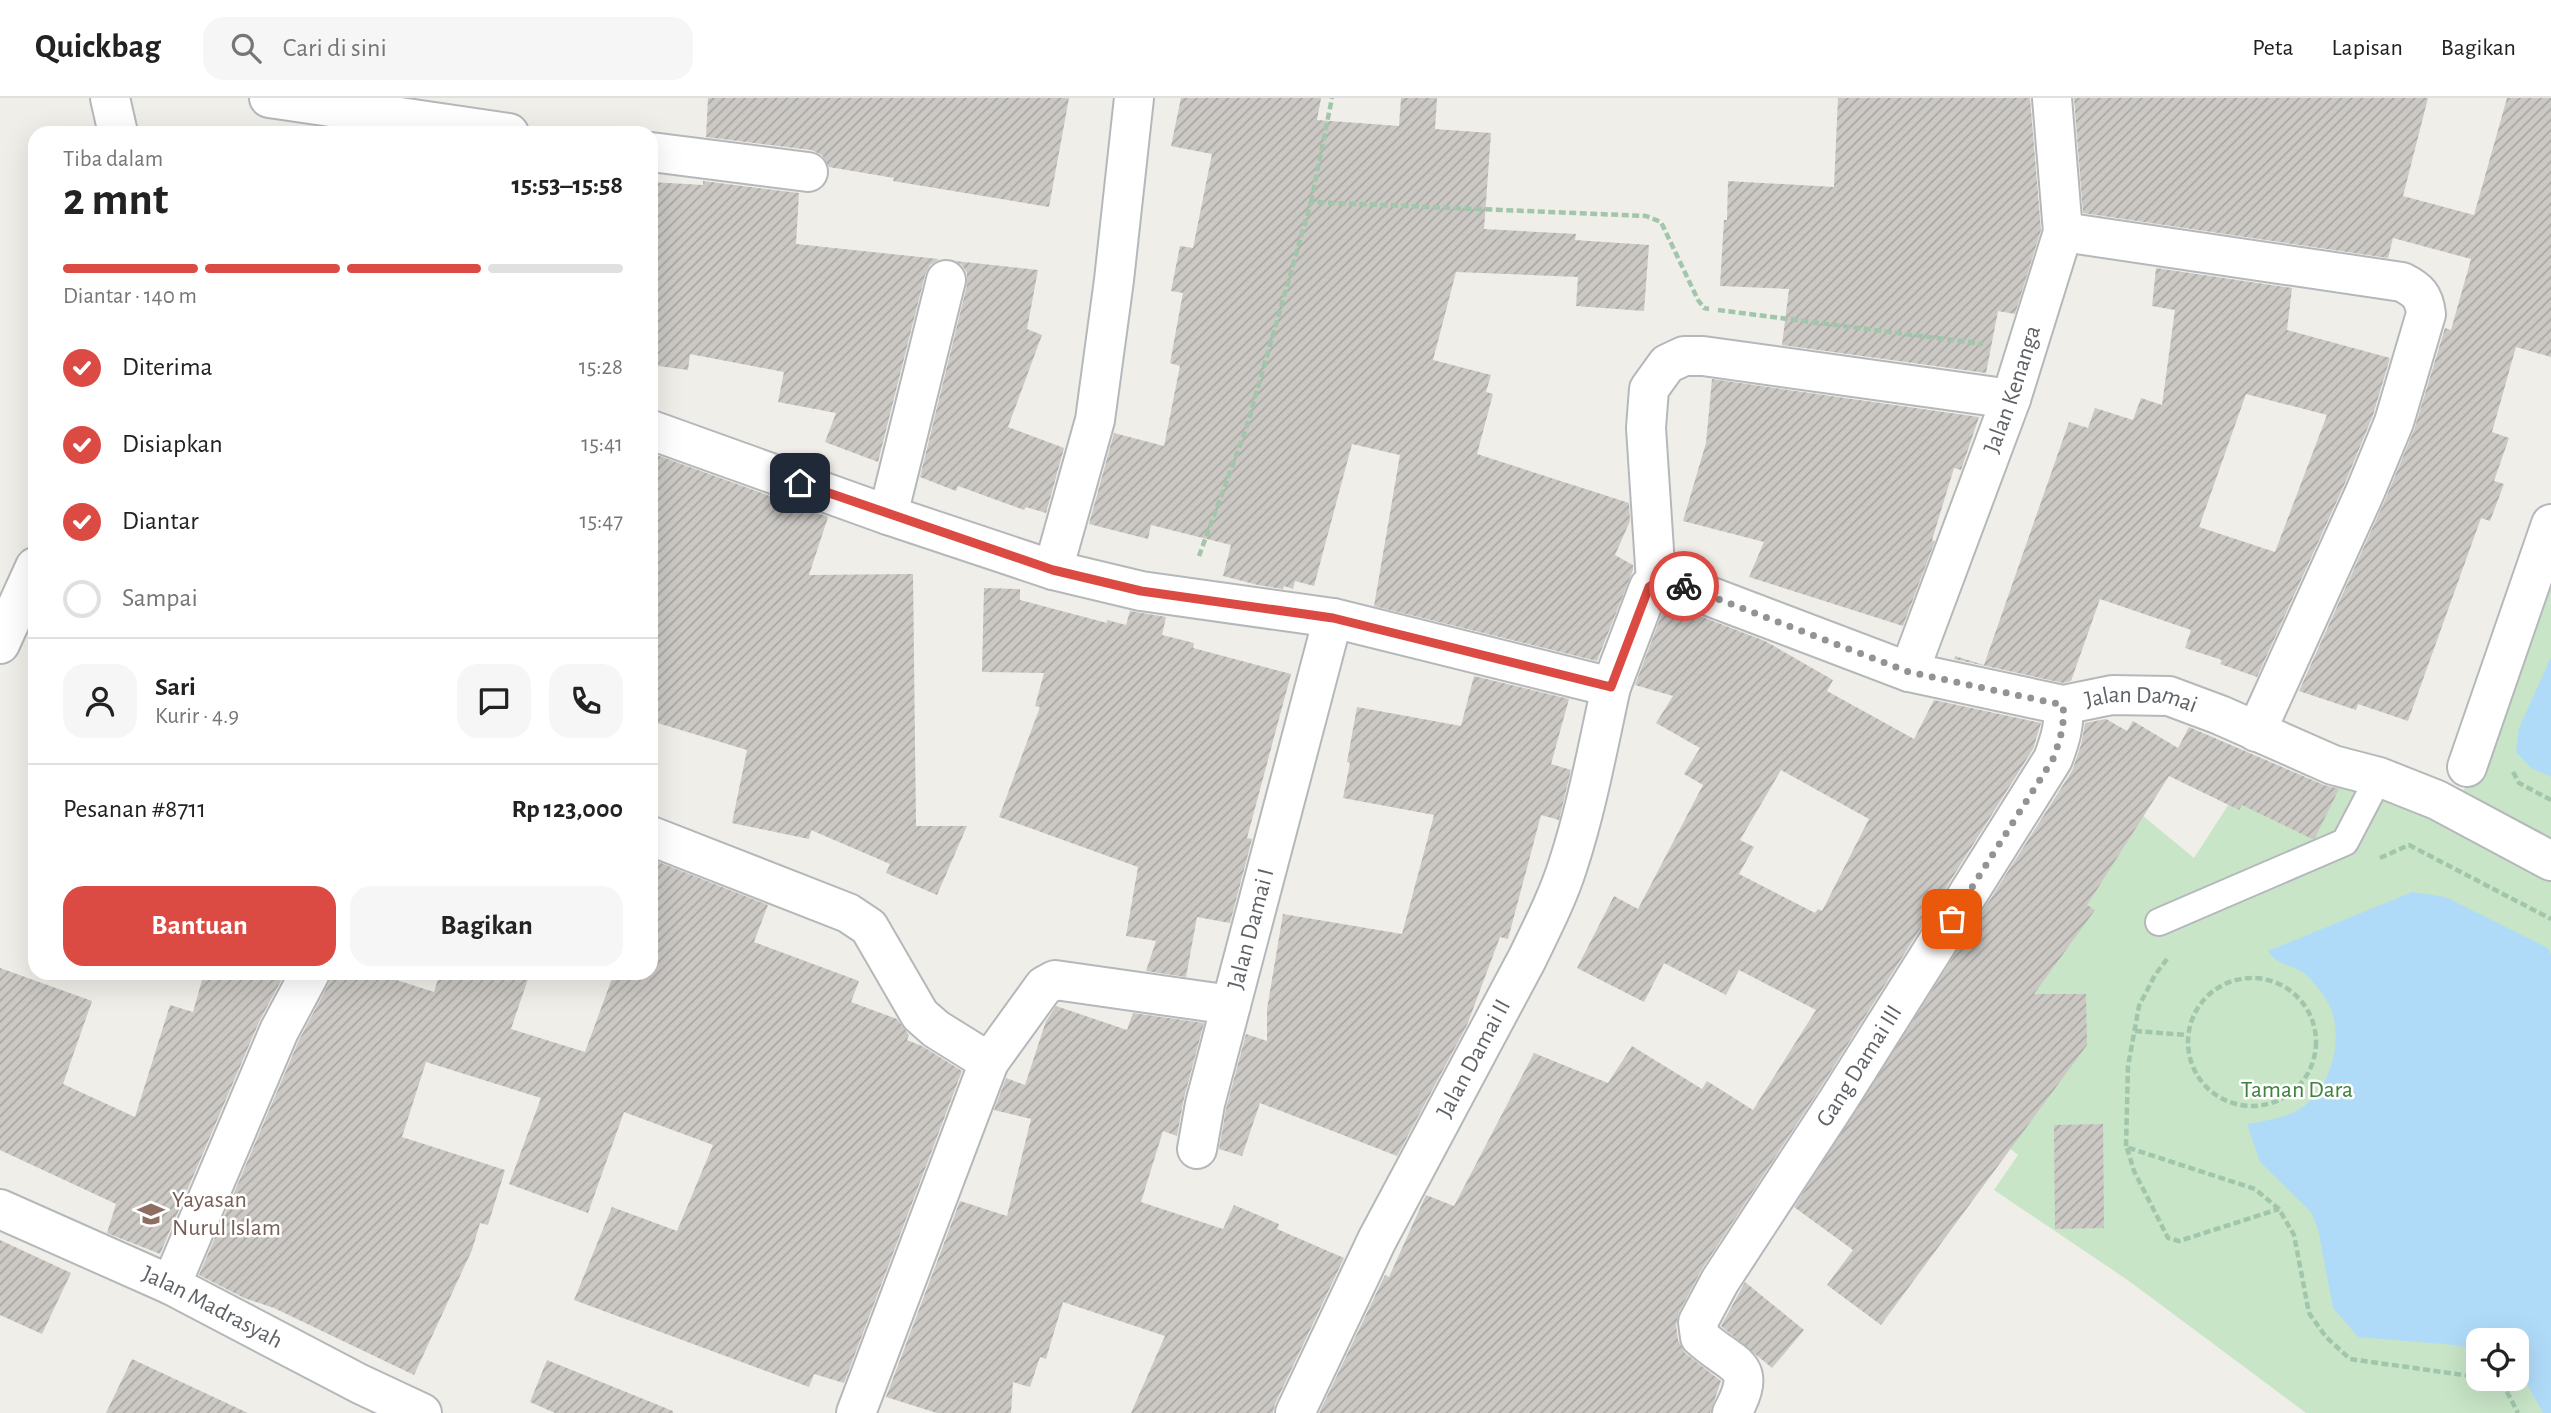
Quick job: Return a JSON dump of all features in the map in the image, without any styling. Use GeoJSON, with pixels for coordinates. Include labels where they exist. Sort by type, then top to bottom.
{"type":"FeatureCollection","features":[{"type":"Feature","properties":{"kind":"street"},"geometry":{"type":"LineString","coordinates":[[110,98],[116,126]]}},
{"type":"Feature","properties":{"kind":"street"},"geometry":{"type":"LineString","coordinates":[[269,98],[461,126]]}},
{"type":"Feature","properties":{"kind":"street"},"geometry":{"type":"LineString","coordinates":[[1053,570],[1096,420],[1134,98]]}},
{"type":"Feature","properties":{"kind":"street","name":"Jalan Kenanga"},"geometry":{"type":"LineString","coordinates":[[1909,672],[2011,399],[2063,232],[2052,98]]}},
{"type":"Feature","properties":{"kind":"street"},"geometry":{"type":"LineString","coordinates":[[658,153],[808,172]]}},
{"type":"Feature","properties":{"kind":"street"},"geometry":{"type":"LineString","coordinates":[[2063,232],[2402,282],[2417,290],[2425,302],[2426,314],[2394,422],[2256,732]]}},
{"type":"Feature","properties":{"kind":"street"},"geometry":{"type":"LineString","coordinates":[[888,515],[946,279]]}},
{"type":"Feature","properties":{"kind":"street"},"geometry":{"type":"LineString","coordinates":[[658,433],[888,515],[1053,570],[1141,591],[1333,618],[1611,687],[1649,587],[1656,581],[1646,428],[1649,389],[1667,364],[1684,356],[1703,356],[2011,399]]}},
{"type":"Feature","properties":{"kind":"street"},"geometry":{"type":"LineString","coordinates":[[2467,767],[2551,524]]}},
{"type":"Feature","properties":{"kind":"street","name":"Jalan Damai"},"geometry":{"type":"LineString","coordinates":[[1656,581],[1664,579],[1909,672],[2063,705],[2112,695],[2169,696],[2220,715],[2333,765],[2379,777],[2437,800],[2551,861]]}},
{"type":"Feature","properties":{"kind":"street"},"geometry":{"type":"LineString","coordinates":[[0,643],[28,582]]}},
{"type":"Feature","properties":{"kind":"street","name":"Jalan Damai I"},"geometry":{"type":"LineString","coordinates":[[856,1413],[989,1062],[1048,982],[1055,980],[1231,1004],[1333,618]]}},
{"type":"Feature","properties":{"kind":"street","name":"Jalan Damai II"},"geometry":{"type":"LineString","coordinates":[[1295,1413],[1377,1240],[1527,959],[1547,916],[1567,868],[1579,828],[1611,687]]}},
{"type":"Feature","properties":{"kind":"street","name":"Gang Damai III"},"geometry":{"type":"LineString","coordinates":[[1732,1413],[1744,1391],[1746,1380],[1740,1367],[1700,1338],[1698,1322],[1720,1281],[1837,1102],[2053,759],[2065,721],[2063,705]]}},
{"type":"Feature","properties":{"kind":"street"},"geometry":{"type":"LineString","coordinates":[[658,839],[848,913],[869,927],[920,1015],[945,1035],[989,1062]]}},
{"type":"Feature","properties":{"kind":"street"},"geometry":{"type":"LineString","coordinates":[[171,1285],[279,1031],[306,980]]}},
{"type":"Feature","properties":{"kind":"street"},"geometry":{"type":"LineString","coordinates":[[1197,1149],[1205,1104],[1231,1004]]}},
{"type":"Feature","properties":{"kind":"street","name":"Jalan Madrasyah"},"geometry":{"type":"LineString","coordinates":[[0,1209],[171,1285],[353,1399],[422,1413]]}},
{"type":"Feature","properties":{"kind":"lane"},"geometry":{"type":"LineString","coordinates":[[2159,922],[2346,842],[2379,777]]}},
{"type":"Feature","properties":{"kind":"path"},"geometry":{"type":"LineString","coordinates":[[1184,597],[1246,429],[1311,202],[1332,98]]}},
{"type":"Feature","properties":{"kind":"path"},"geometry":{"type":"LineString","coordinates":[[1311,202],[1646,216],[1661,222],[1704,308],[2026,350]]}},
{"type":"Feature","properties":{"kind":"path"},"geometry":{"type":"LineString","coordinates":[[2371,862],[2409,845],[2551,919]]}},
{"type":"Feature","properties":{"kind":"path"},"geometry":{"type":"LineString","coordinates":[[2171,954],[2155,975],[2139,1006],[2128,1066],[2126,1147],[2134,1171],[2168,1238],[2179,1241],[2279,1209]]}},
{"type":"Feature","properties":{"kind":"path"},"geometry":{"type":"LineString","coordinates":[[2239,978],[2266,979],[2291,990],[2309,1011],[2317,1037],[2314,1063],[2300,1087],[2277,1102],[2251,1107],[2224,1102],[2203,1085],[2190,1062],[2187,1035],[2196,1009],[2214,990],[2239,978]]}},
{"type":"Feature","properties":{"kind":"path"},"geometry":{"type":"LineString","coordinates":[[2135,1031],[2187,1035]]}},
{"type":"Feature","properties":{"kind":"path"},"geometry":{"type":"LineString","coordinates":[[2126,1147],[2255,1189],[2279,1209],[2294,1236],[2309,1313],[2326,1337],[2350,1359],[2466,1375]]}},
{"type":"Feature","properties":{"kind":"path"},"geometry":{"type":"LineString","coordinates":[[2507,1391],[2518,1413]]}},
{"type":"Feature","properties":{"kind":"green space","name":"Taman Dara"},"geometry":{"type":"Polygon","coordinates":[[[2551,532],[2551,1413],[2306,1413],[2129,1281],[1994,1190],[2018,1155],[1965,1113],[2015,1014],[2142,815],[2194,858],[2234,796],[2311,825],[2339,775],[2450,824],[2479,753],[2551,532]]]}},
{"type":"Feature","properties":{"kind":"water"},"geometry":{"type":"Polygon","coordinates":[[[2551,657],[2551,777],[2531,768],[2516,752],[2519,728],[2551,657]]]}},
{"type":"Feature","properties":{"kind":"water"},"geometry":{"type":"Polygon","coordinates":[[[2412,892],[2445,897],[2548,948],[2551,954],[2551,1413],[2543,1413],[2529,1388],[2529,1328],[2466,1328],[2466,1348],[2358,1337],[2333,1308],[2318,1229],[2311,1212],[2260,1162],[2247,1124],[2282,1117],[2298,1110],[2312,1099],[2327,1077],[2331,1064],[2335,1050],[2335,1022],[2331,1009],[2312,981],[2299,970],[2279,962],[2268,951],[2412,892]]]}},
{"type":"Feature","properties":{"kind":"building"},"geometry":{"type":"Polygon","coordinates":[[[708,98],[1069,98],[1049,207],[893,181],[894,178],[829,167],[822,155],[811,150],[706,137],[708,98]]]}},
{"type":"Feature","properties":{"kind":"building"},"geometry":{"type":"Polygon","coordinates":[[[1181,98],[1321,98],[1317,120],[1399,126],[1401,98],[1437,98],[1435,129],[1491,133],[1484,229],[1576,234],[1575,240],[1649,245],[1644,311],[1576,306],[1578,277],[1456,272],[1433,360],[1491,375],[1486,392],[1493,394],[1477,454],[1629,503],[1630,521],[1615,555],[1633,565],[1633,570],[1597,661],[1374,606],[1400,455],[1352,444],[1314,586],[1295,581],[1293,589],[1284,586],[1283,589],[1223,576],[1231,545],[1151,525],[1148,539],[1089,524],[1114,433],[1164,446],[1180,366],[1170,363],[1183,293],[1171,291],[1180,246],[1193,248],[1212,154],[1171,146],[1181,98]]]}},
{"type":"Feature","properties":{"kind":"building"},"geometry":{"type":"Polygon","coordinates":[[[1838,98],[2030,98],[2041,230],[2015,314],[1998,311],[1986,373],[1782,345],[1789,289],[1720,286],[1728,181],[1834,187],[1838,98]]]}},
{"type":"Feature","properties":{"kind":"building"},"geometry":{"type":"Polygon","coordinates":[[[2074,98],[2428,98],[2403,196],[2474,215],[2507,98],[2551,98],[2551,357],[2516,347],[2492,432],[2509,438],[2494,481],[2504,484],[2490,521],[2481,518],[2408,721],[2358,704],[2356,710],[2299,691],[2414,430],[2445,328],[2451,330],[2471,259],[2393,238],[2388,258],[2083,213],[2074,98]]]}},
{"type":"Feature","properties":{"kind":"building"},"geometry":{"type":"Polygon","coordinates":[[[703,181],[799,193],[796,244],[939,259],[930,265],[925,275],[878,462],[825,442],[836,413],[778,402],[784,372],[690,354],[688,370],[658,366],[658,182],[703,185],[703,181]]]}},
{"type":"Feature","properties":{"kind":"building"},"geometry":{"type":"Polygon","coordinates":[[[955,261],[1038,270],[1027,329],[1042,335],[1008,427],[1064,448],[1046,513],[1026,507],[1024,510],[958,486],[956,491],[920,477],[967,285],[967,273],[962,265],[955,261]]]}},
{"type":"Feature","properties":{"kind":"building"},"geometry":{"type":"Polygon","coordinates":[[[2156,268],[2292,288],[2287,330],[2390,358],[2373,415],[2345,483],[2257,677],[2220,664],[2222,660],[2185,648],[2191,630],[2100,599],[2071,681],[2063,683],[1954,659],[1955,656],[1984,665],[2069,422],[2088,428],[2095,408],[2133,420],[2141,398],[2162,405],[2175,310],[2152,306],[2156,268]],[[2246,394],[2199,527],[2275,552],[2327,415],[2246,394]]]}},
{"type":"Feature","properties":{"kind":"building"},"geometry":{"type":"Polygon","coordinates":[[[1712,379],[1979,417],[1961,470],[1954,468],[1932,540],[1935,541],[1903,626],[1749,577],[1764,542],[1683,521],[1706,443],[1712,379]]]}},
{"type":"Feature","properties":{"kind":"building"},"geometry":{"type":"Polygon","coordinates":[[[658,456],[828,517],[809,575],[913,574],[916,826],[967,826],[937,895],[886,873],[890,864],[811,830],[809,839],[732,823],[747,750],[658,723],[658,456]]]}},
{"type":"Feature","properties":{"kind":"building"},"geometry":{"type":"Polygon","coordinates":[[[984,588],[1020,589],[1020,600],[1107,623],[1107,620],[1126,625],[1130,611],[1166,617],[1162,635],[1194,643],[1193,648],[1291,674],[1247,838],[1252,839],[1230,923],[1197,917],[1186,977],[1146,971],[1156,941],[1126,936],[1138,867],[999,817],[1040,707],[1035,706],[1044,673],[982,672],[984,588]]]}},
{"type":"Feature","properties":{"kind":"building"},"geometry":{"type":"Polygon","coordinates":[[[1666,603],[1765,641],[1833,680],[1827,691],[1914,739],[1934,700],[2041,723],[2033,749],[1819,1090],[1702,1269],[1679,1312],[1676,1325],[1678,1340],[1685,1353],[1721,1381],[1710,1413],[1319,1413],[1385,1275],[1389,1277],[1426,1195],[1454,1206],[1534,1053],[1608,1083],[1632,1046],[1702,1089],[1707,1081],[1753,1110],[1816,1010],[1739,970],[1726,995],[1664,963],[1644,1002],[1577,968],[1614,896],[1638,909],[1703,785],[1684,774],[1700,748],[1656,723],[1673,696],[1635,685],[1666,603]],[[1781,770],[1740,840],[1754,847],[1739,874],[1815,913],[1818,909],[1822,911],[1869,819],[1781,770]]]}},
{"type":"Feature","properties":{"kind":"building"},"geometry":{"type":"Polygon","coordinates":[[[1474,676],[1569,699],[1551,764],[1571,770],[1559,820],[1541,815],[1508,939],[1500,937],[1467,1025],[1397,1156],[1260,1103],[1242,1156],[1219,1149],[1226,1109],[1246,1034],[1267,1041],[1267,1009],[1283,914],[1402,934],[1434,815],[1343,798],[1357,707],[1461,726],[1474,676]]]}},
{"type":"Feature","properties":{"kind":"building"},"geometry":{"type":"Polygon","coordinates":[[[2106,719],[2127,731],[2133,721],[2178,748],[2189,727],[2339,789],[2315,838],[2312,839],[2242,805],[2239,810],[2169,776],[2087,905],[2095,910],[2034,994],[2086,994],[2087,1045],[1881,1325],[1827,1285],[1853,1250],[1794,1207],[2072,771],[2085,723],[2106,719]]]}},
{"type":"Feature","properties":{"kind":"building"},"geometry":{"type":"Polygon","coordinates":[[[658,862],[768,905],[754,942],[859,981],[851,1002],[897,1019],[909,1035],[907,1040],[922,1046],[962,1071],[844,1383],[814,1374],[809,1387],[574,1300],[612,1207],[677,1231],[713,1145],[624,1112],[588,1213],[509,1184],[541,1098],[426,1062],[402,1137],[505,1170],[488,1225],[480,1223],[472,1250],[414,1375],[199,1275],[299,1040],[330,980],[397,980],[434,992],[438,980],[528,980],[511,1029],[585,1052],[611,980],[658,980],[658,862]]]}},
{"type":"Feature","properties":{"kind":"building"},"geometry":{"type":"Polygon","coordinates":[[[0,968],[92,1001],[63,1084],[135,1117],[170,1005],[193,1012],[202,980],[281,980],[259,1022],[160,1254],[107,1233],[116,1204],[0,1150],[0,968]]]}},
{"type":"Feature","properties":{"kind":"building"},"geometry":{"type":"Polygon","coordinates":[[[1056,1006],[1127,1030],[1133,1013],[1204,1023],[1177,1136],[1163,1131],[1141,1202],[1223,1229],[1234,1205],[1279,1224],[1277,1229],[1344,1258],[1273,1413],[1131,1413],[1165,1336],[1063,1302],[1046,1359],[1040,1357],[1030,1387],[1013,1382],[1011,1413],[937,1413],[886,1397],[960,1201],[1007,1216],[1031,1119],[994,1110],[1006,1078],[1025,1085],[1046,1021],[1056,1006]]]}},
{"type":"Feature","properties":{"kind":"building"},"geometry":{"type":"Polygon","coordinates":[[[2103,1124],[2104,1228],[2055,1229],[2054,1125],[2103,1124]]]}},
{"type":"Feature","properties":{"kind":"building"},"geometry":{"type":"Polygon","coordinates":[[[0,1240],[71,1273],[42,1334],[0,1315],[0,1240]]]}},
{"type":"Feature","properties":{"kind":"building"},"geometry":{"type":"Polygon","coordinates":[[[1745,1282],[1804,1330],[1772,1368],[1721,1326],[1745,1282]]]}},
{"type":"Feature","properties":{"kind":"building"},"geometry":{"type":"Polygon","coordinates":[[[132,1359],[248,1413],[106,1413],[132,1359]]]}},
{"type":"Feature","properties":{"kind":"building"},"geometry":{"type":"Polygon","coordinates":[[[547,1360],[673,1413],[555,1413],[530,1402],[547,1360]]]}},
{"type":"Feature","properties":{"kind":"way so far"},"geometry":{"type":"LineString","coordinates":[[1684,586],[1909,672],[2063,705],[2065,721],[2053,759],[1952,919]]}},
{"type":"Feature","properties":{"kind":"place","name":"Yayasan Nurul Islam"},"geometry":{"type":"Point","coordinates":[151,1214]}},
{"type":"Feature","properties":{"kind":"route"},"geometry":{"type":"LineString","coordinates":[[800,483],[1053,570],[1141,591],[1333,618],[1611,687],[1649,587],[1664,579],[1684,586]]}}]}
